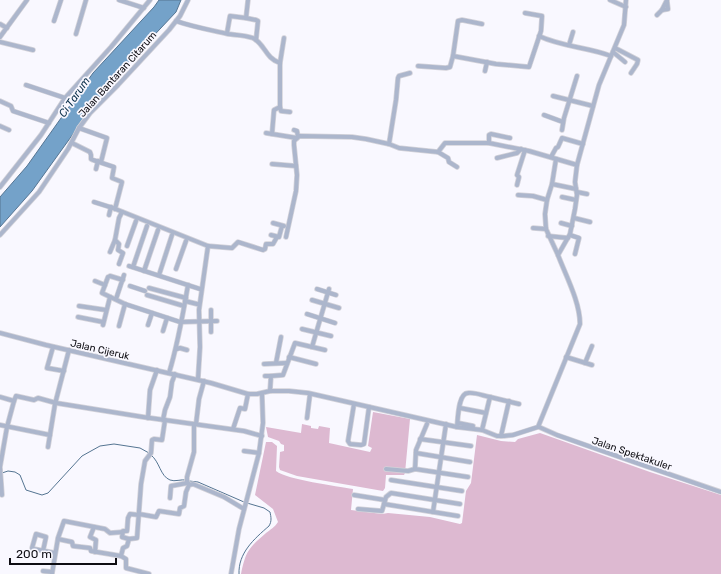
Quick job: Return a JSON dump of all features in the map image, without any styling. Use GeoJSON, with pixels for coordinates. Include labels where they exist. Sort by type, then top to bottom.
{"type":"FeatureCollection","features":[{"type":"Feature","properties":{"kind":"street"},"geometry":{"type":"LineString","coordinates":[[0,37],[4,29],[27,0]]}},
{"type":"Feature","properties":{"kind":"street"},"geometry":{"type":"LineString","coordinates":[[54,21],[61,0]]}},
{"type":"Feature","properties":{"kind":"street"},"geometry":{"type":"LineString","coordinates":[[76,34],[86,0]]}},
{"type":"Feature","properties":{"kind":"street"},"geometry":{"type":"LineString","coordinates":[[119,0],[144,8]]}},
{"type":"Feature","properties":{"kind":"street"},"geometry":{"type":"LineString","coordinates":[[0,187],[49,123],[65,98],[150,0]]}},
{"type":"Feature","properties":{"kind":"street","name":"Jalan Bantaran Citarum"},"geometry":{"type":"LineString","coordinates":[[0,235],[39,192],[90,113],[118,85],[176,21],[188,0]]}},
{"type":"Feature","properties":{"kind":"street"},"geometry":{"type":"LineString","coordinates":[[246,18],[248,0]]}},
{"type":"Feature","properties":{"kind":"street"},"geometry":{"type":"LineString","coordinates":[[610,0],[626,7]]}},
{"type":"Feature","properties":{"kind":"street"},"geometry":{"type":"LineString","coordinates":[[558,255],[569,236],[572,226],[576,200],[576,174],[583,144],[600,81],[624,25],[626,0]]}},
{"type":"Feature","properties":{"kind":"street"},"geometry":{"type":"LineString","coordinates":[[657,15],[662,10],[668,9],[667,1]]}},
{"type":"Feature","properties":{"kind":"street"},"geometry":{"type":"LineString","coordinates":[[453,56],[529,67],[540,36],[542,16],[525,13]]}},
{"type":"Feature","properties":{"kind":"street"},"geometry":{"type":"LineString","coordinates":[[227,33],[230,16],[256,20],[258,21],[256,40]]}},
{"type":"Feature","properties":{"kind":"street"},"geometry":{"type":"LineString","coordinates":[[418,66],[450,68],[458,21],[462,20],[482,24]]}},
{"type":"Feature","properties":{"kind":"street"},"geometry":{"type":"LineString","coordinates":[[176,21],[197,28],[245,36],[256,40],[269,56],[280,63]]}},
{"type":"Feature","properties":{"kind":"street"},"geometry":{"type":"LineString","coordinates":[[0,24],[4,29]]}},
{"type":"Feature","properties":{"kind":"street"},"geometry":{"type":"LineString","coordinates":[[569,44],[573,32]]}},
{"type":"Feature","properties":{"kind":"street"},"geometry":{"type":"LineString","coordinates":[[540,36],[548,40],[612,54],[625,62]]}},
{"type":"Feature","properties":{"kind":"street"},"geometry":{"type":"LineString","coordinates":[[284,38],[280,63],[280,107],[281,111],[290,112]]}},
{"type":"Feature","properties":{"kind":"street"},"geometry":{"type":"LineString","coordinates":[[0,42],[33,50]]}},
{"type":"Feature","properties":{"kind":"street"},"geometry":{"type":"LineString","coordinates":[[615,48],[638,60],[631,72]]}},
{"type":"Feature","properties":{"kind":"street"},"geometry":{"type":"LineString","coordinates":[[485,71],[487,62]]}},
{"type":"Feature","properties":{"kind":"street"},"geometry":{"type":"LineString","coordinates":[[389,144],[398,78],[399,76],[410,73]]}},
{"type":"Feature","properties":{"kind":"street"},"geometry":{"type":"LineString","coordinates":[[562,130],[563,122],[578,76]]}},
{"type":"Feature","properties":{"kind":"street"},"geometry":{"type":"LineString","coordinates":[[26,85],[65,98]]}},
{"type":"Feature","properties":{"kind":"street"},"geometry":{"type":"LineString","coordinates":[[553,96],[593,106]]}},
{"type":"Feature","properties":{"kind":"street"},"geometry":{"type":"LineString","coordinates":[[0,101],[11,106],[13,111],[49,123]]}},
{"type":"Feature","properties":{"kind":"street"},"geometry":{"type":"LineString","coordinates":[[272,134],[274,110],[280,107]]}},
{"type":"Feature","properties":{"kind":"street"},"geometry":{"type":"LineString","coordinates":[[544,115],[563,122]]}},
{"type":"Feature","properties":{"kind":"street"},"geometry":{"type":"LineString","coordinates":[[0,126],[9,130]]}},
{"type":"Feature","properties":{"kind":"street"},"geometry":{"type":"LineString","coordinates":[[80,128],[107,138],[100,162],[96,169]]}},
{"type":"Feature","properties":{"kind":"street"},"geometry":{"type":"LineString","coordinates":[[286,237],[296,190],[294,145],[297,137],[297,131],[294,130]]}},
{"type":"Feature","properties":{"kind":"street"},"geometry":{"type":"LineString","coordinates":[[266,133],[297,137],[352,137],[389,144],[399,148],[438,152],[447,157],[450,163],[457,167]]}},
{"type":"Feature","properties":{"kind":"street"},"geometry":{"type":"LineString","coordinates":[[489,143],[489,135],[491,134],[510,138]]}},
{"type":"Feature","properties":{"kind":"street"},"geometry":{"type":"LineString","coordinates":[[551,157],[562,138],[583,144]]}},
{"type":"Feature","properties":{"kind":"street"},"geometry":{"type":"LineString","coordinates":[[72,143],[90,152],[91,159],[113,166],[112,178],[122,182],[109,215]]}},
{"type":"Feature","properties":{"kind":"street"},"geometry":{"type":"LineString","coordinates":[[438,152],[444,143],[489,143],[523,150],[578,165]]}},
{"type":"Feature","properties":{"kind":"street"},"geometry":{"type":"LineString","coordinates":[[497,158],[523,150]]}},
{"type":"Feature","properties":{"kind":"street"},"geometry":{"type":"LineString","coordinates":[[517,185],[519,177],[517,175],[523,150]]}},
{"type":"Feature","properties":{"kind":"street"},"geometry":{"type":"LineString","coordinates":[[231,574],[262,436],[262,394],[270,391],[295,391],[446,424],[483,429],[501,436],[513,435],[539,426],[580,324],[570,283],[546,229],[545,214],[547,200],[552,184],[556,159]]}},
{"type":"Feature","properties":{"kind":"street"},"geometry":{"type":"LineString","coordinates":[[272,164],[296,166]]}},
{"type":"Feature","properties":{"kind":"street"},"geometry":{"type":"LineString","coordinates":[[552,184],[587,194]]}},
{"type":"Feature","properties":{"kind":"street"},"geometry":{"type":"LineString","coordinates":[[518,195],[547,200]]}},
{"type":"Feature","properties":{"kind":"street"},"geometry":{"type":"LineString","coordinates":[[562,197],[576,200]]}},
{"type":"Feature","properties":{"kind":"street"},"geometry":{"type":"LineString","coordinates":[[94,202],[113,208],[208,246],[232,248],[238,242],[263,250],[265,249],[265,244],[273,244],[277,237],[280,236],[282,226]]}},
{"type":"Feature","properties":{"kind":"street"},"geometry":{"type":"LineString","coordinates":[[119,264],[123,253],[118,250],[111,249],[115,240],[119,218],[122,212]]}},
{"type":"Feature","properties":{"kind":"street"},"geometry":{"type":"LineString","coordinates":[[574,218],[590,222]]}},
{"type":"Feature","properties":{"kind":"street"},"geometry":{"type":"LineString","coordinates":[[127,246],[136,221]]}},
{"type":"Feature","properties":{"kind":"street"},"geometry":{"type":"LineString","coordinates":[[274,223],[288,227]]}},
{"type":"Feature","properties":{"kind":"street"},"geometry":{"type":"LineString","coordinates":[[561,223],[572,226]]}},
{"type":"Feature","properties":{"kind":"street"},"geometry":{"type":"LineString","coordinates":[[147,226],[131,266],[200,289]]}},
{"type":"Feature","properties":{"kind":"street"},"geometry":{"type":"LineString","coordinates":[[533,228],[546,229]]}},
{"type":"Feature","properties":{"kind":"street"},"geometry":{"type":"LineString","coordinates":[[144,270],[158,230]]}},
{"type":"Feature","properties":{"kind":"street"},"geometry":{"type":"LineString","coordinates":[[159,275],[172,235]]}},
{"type":"Feature","properties":{"kind":"street"},"geometry":{"type":"LineString","coordinates":[[271,235],[277,237]]}},
{"type":"Feature","properties":{"kind":"street"},"geometry":{"type":"LineString","coordinates":[[548,236],[569,236],[579,238],[575,254]]}},
{"type":"Feature","properties":{"kind":"street"},"geometry":{"type":"LineString","coordinates":[[115,240],[119,244],[118,250]]}},
{"type":"Feature","properties":{"kind":"street"},"geometry":{"type":"LineString","coordinates":[[176,269],[186,241]]}},
{"type":"Feature","properties":{"kind":"street"},"geometry":{"type":"LineString","coordinates":[[198,379],[200,306],[208,246]]}},
{"type":"Feature","properties":{"kind":"street"},"geometry":{"type":"LineString","coordinates":[[116,299],[124,275]]}},
{"type":"Feature","properties":{"kind":"street"},"geometry":{"type":"LineString","coordinates":[[123,280],[109,276],[102,293],[125,304],[180,322],[217,320]]}},
{"type":"Feature","properties":{"kind":"street"},"geometry":{"type":"LineString","coordinates":[[95,281],[104,285]]}},
{"type":"Feature","properties":{"kind":"street"},"geometry":{"type":"LineString","coordinates":[[169,373],[177,349],[180,322],[188,285]]}},
{"type":"Feature","properties":{"kind":"street"},"geometry":{"type":"LineString","coordinates":[[130,286],[197,304]]}},
{"type":"Feature","properties":{"kind":"street"},"geometry":{"type":"LineString","coordinates":[[317,289],[329,291],[336,295]]}},
{"type":"Feature","properties":{"kind":"street"},"geometry":{"type":"LineString","coordinates":[[147,291],[185,302]]}},
{"type":"Feature","properties":{"kind":"street"},"geometry":{"type":"LineString","coordinates":[[312,347],[329,291]]}},
{"type":"Feature","properties":{"kind":"street"},"geometry":{"type":"LineString","coordinates":[[78,317],[103,324],[110,297]]}},
{"type":"Feature","properties":{"kind":"street"},"geometry":{"type":"LineString","coordinates":[[312,300],[339,308]]}},
{"type":"Feature","properties":{"kind":"street"},"geometry":{"type":"LineString","coordinates":[[119,326],[125,304]]}},
{"type":"Feature","properties":{"kind":"street"},"geometry":{"type":"LineString","coordinates":[[79,306],[106,310]]}},
{"type":"Feature","properties":{"kind":"street"},"geometry":{"type":"LineString","coordinates":[[210,310],[211,332]]}},
{"type":"Feature","properties":{"kind":"street"},"geometry":{"type":"LineString","coordinates":[[148,325],[152,313]]}},
{"type":"Feature","properties":{"kind":"street"},"geometry":{"type":"LineString","coordinates":[[307,314],[335,323]]}},
{"type":"Feature","properties":{"kind":"street"},"geometry":{"type":"LineString","coordinates":[[163,331],[167,318]]}},
{"type":"Feature","properties":{"kind":"street"},"geometry":{"type":"LineString","coordinates":[[302,328],[331,336]]}},
{"type":"Feature","properties":{"kind":"street"},"geometry":{"type":"LineString","coordinates":[[0,338],[1,333]]}},
{"type":"Feature","properties":{"kind":"street","name":"Jalan Cijeruk"},"geometry":{"type":"LineString","coordinates":[[1,333],[53,347],[198,379],[248,394],[262,394]]}},
{"type":"Feature","properties":{"kind":"street"},"geometry":{"type":"LineString","coordinates":[[276,363],[281,337]]}},
{"type":"Feature","properties":{"kind":"street"},"geometry":{"type":"LineString","coordinates":[[265,376],[282,375],[295,343],[325,350]]}},
{"type":"Feature","properties":{"kind":"street"},"geometry":{"type":"LineString","coordinates":[[585,363],[592,346]]}},
{"type":"Feature","properties":{"kind":"street"},"geometry":{"type":"LineString","coordinates":[[53,347],[48,368],[64,370]]}},
{"type":"Feature","properties":{"kind":"street"},"geometry":{"type":"LineString","coordinates":[[177,349],[180,348],[187,350]]}},
{"type":"Feature","properties":{"kind":"street"},"geometry":{"type":"LineString","coordinates":[[48,447],[56,403],[69,350]]}},
{"type":"Feature","properties":{"kind":"street"},"geometry":{"type":"LineString","coordinates":[[289,357],[316,364]]}},
{"type":"Feature","properties":{"kind":"street"},"geometry":{"type":"LineString","coordinates":[[566,357],[592,365]]}},
{"type":"Feature","properties":{"kind":"street"},"geometry":{"type":"LineString","coordinates":[[264,364],[287,363]]}},
{"type":"Feature","properties":{"kind":"street"},"geometry":{"type":"LineString","coordinates":[[148,418],[150,390],[157,370]]}},
{"type":"Feature","properties":{"kind":"street"},"geometry":{"type":"LineString","coordinates":[[123,532],[122,538],[137,539],[145,459],[149,455],[152,440],[162,440],[165,410],[170,397],[174,374]]}},
{"type":"Feature","properties":{"kind":"street"},"geometry":{"type":"LineString","coordinates":[[270,391],[271,376]]}},
{"type":"Feature","properties":{"kind":"street"},"geometry":{"type":"LineString","coordinates":[[43,571],[52,573],[58,539],[64,521],[105,529],[110,533],[118,533],[127,531],[130,514],[156,517],[160,511],[179,514],[180,508],[184,506],[187,482],[194,452],[195,424],[199,399],[204,381]]}},
{"type":"Feature","properties":{"kind":"street"},"geometry":{"type":"LineString","coordinates":[[457,425],[461,399],[466,393],[519,404]]}},
{"type":"Feature","properties":{"kind":"street"},"geometry":{"type":"LineString","coordinates":[[233,429],[240,408],[245,409],[248,394]]}},
{"type":"Feature","properties":{"kind":"street"},"geometry":{"type":"LineString","coordinates":[[306,418],[310,394]]}},
{"type":"Feature","properties":{"kind":"street"},"geometry":{"type":"LineString","coordinates":[[2,495],[1,474],[8,427],[14,400],[17,396],[34,400],[38,398],[56,403],[148,418],[233,429],[243,433],[262,436]]}},
{"type":"Feature","properties":{"kind":"street"},"geometry":{"type":"LineString","coordinates":[[0,397],[14,400]]}},
{"type":"Feature","properties":{"kind":"street"},"geometry":{"type":"LineString","coordinates":[[483,429],[490,397]]}},
{"type":"Feature","properties":{"kind":"street"},"geometry":{"type":"LineString","coordinates":[[501,436],[509,401]]}},
{"type":"Feature","properties":{"kind":"street"},"geometry":{"type":"LineString","coordinates":[[354,404],[348,441],[350,444],[364,444],[369,407]]}},
{"type":"Feature","properties":{"kind":"street"},"geometry":{"type":"LineString","coordinates":[[460,408],[486,413]]}},
{"type":"Feature","properties":{"kind":"street"},"geometry":{"type":"LineString","coordinates":[[415,469],[416,453],[420,439],[427,424]]}},
{"type":"Feature","properties":{"kind":"street"},"geometry":{"type":"LineString","coordinates":[[434,512],[446,424]]}},
{"type":"Feature","properties":{"kind":"street"},"geometry":{"type":"LineString","coordinates":[[0,425],[50,435]]}},
{"type":"Feature","properties":{"kind":"street","name":"Jalan Spektakuler"},"geometry":{"type":"LineString","coordinates":[[539,426],[558,435],[721,492]]}},
{"type":"Feature","properties":{"kind":"street"},"geometry":{"type":"LineString","coordinates":[[420,439],[470,446]]}},
{"type":"Feature","properties":{"kind":"street"},"geometry":{"type":"LineString","coordinates":[[244,451],[259,453]]}},
{"type":"Feature","properties":{"kind":"street"},"geometry":{"type":"LineString","coordinates":[[416,453],[470,462]]}},
{"type":"Feature","properties":{"kind":"street"},"geometry":{"type":"LineString","coordinates":[[386,469],[408,471],[415,469],[468,477]]}},
{"type":"Feature","properties":{"kind":"street"},"geometry":{"type":"LineString","coordinates":[[391,480],[438,486],[462,491]]}},
{"type":"Feature","properties":{"kind":"street"},"geometry":{"type":"LineString","coordinates":[[170,498],[171,486],[187,482],[224,497],[245,508]]}},
{"type":"Feature","properties":{"kind":"street"},"geometry":{"type":"LineString","coordinates":[[358,509],[381,512],[383,510],[387,495],[391,493],[460,504]]}},
{"type":"Feature","properties":{"kind":"street"},"geometry":{"type":"LineString","coordinates":[[354,495],[458,516]]}},
{"type":"Feature","properties":{"kind":"street"},"geometry":{"type":"LineString","coordinates":[[128,526],[138,527]]}},
{"type":"Feature","properties":{"kind":"street"},"geometry":{"type":"LineString","coordinates":[[94,527],[90,537],[96,540],[95,552]]}},
{"type":"Feature","properties":{"kind":"street"},"geometry":{"type":"LineString","coordinates":[[58,539],[72,542],[73,546],[90,548],[91,551],[121,556],[126,559],[126,568],[149,574]]}},
{"type":"Feature","properties":{"kind":"street"},"geometry":{"type":"LineString","coordinates":[[121,556],[123,548],[127,546],[129,539]]}},
{"type":"Feature","properties":{"kind":"street"},"geometry":{"type":"LineString","coordinates":[[43,551],[55,553]]}},
{"type":"Feature","properties":{"kind":"shaded area"},"geometry":{"type":"Polygon","coordinates":[[[373,412],[410,419],[405,473],[404,475],[386,475],[385,488],[383,491],[297,476],[280,470],[280,452],[284,451],[284,445],[279,441],[268,437],[266,427],[301,433],[302,424],[318,429],[319,426],[330,428],[329,443],[370,452],[372,448],[368,446],[373,412]]]}},
{"type":"Feature","properties":{"kind":"shaded area"},"geometry":{"type":"Polygon","coordinates":[[[540,433],[650,472],[721,495],[721,574],[241,574],[249,550],[278,522],[273,509],[255,495],[266,442],[272,442],[277,446],[276,471],[301,480],[353,489],[351,510],[382,514],[388,513],[430,517],[460,524],[462,523],[466,491],[471,483],[477,435],[501,441],[515,442],[518,439],[540,433]]]}},
{"type":"Feature","properties":{"kind":"water"},"geometry":{"type":"Polygon","coordinates":[[[159,0],[181,0],[176,12],[112,80],[32,191],[0,227],[0,197],[27,166],[93,73],[159,0]]]}},
{"type":"Feature","properties":{"kind":"waterway"},"geometry":{"type":"LineString","coordinates":[[2,473],[8,471],[15,472],[20,475],[26,490],[42,495],[48,493],[82,456],[100,446],[114,444],[140,448],[149,453]]}},
{"type":"Feature","properties":{"kind":"waterway"},"geometry":{"type":"LineString","coordinates":[[151,455],[167,478],[172,481],[186,480]]}},
{"type":"Feature","properties":{"kind":"waterway"},"geometry":{"type":"LineString","coordinates":[[189,481],[198,482],[244,502]]}},
{"type":"Feature","properties":{"kind":"waterway"},"geometry":{"type":"LineString","coordinates":[[239,574],[239,566],[244,553],[253,541],[269,526],[271,521],[270,512],[264,508],[247,503]]}},
{"type":"Feature","properties":{"kind":"water label","name":"Ci Tarum"},"geometry":{"type":"Point","coordinates":[74,97]}}]}
